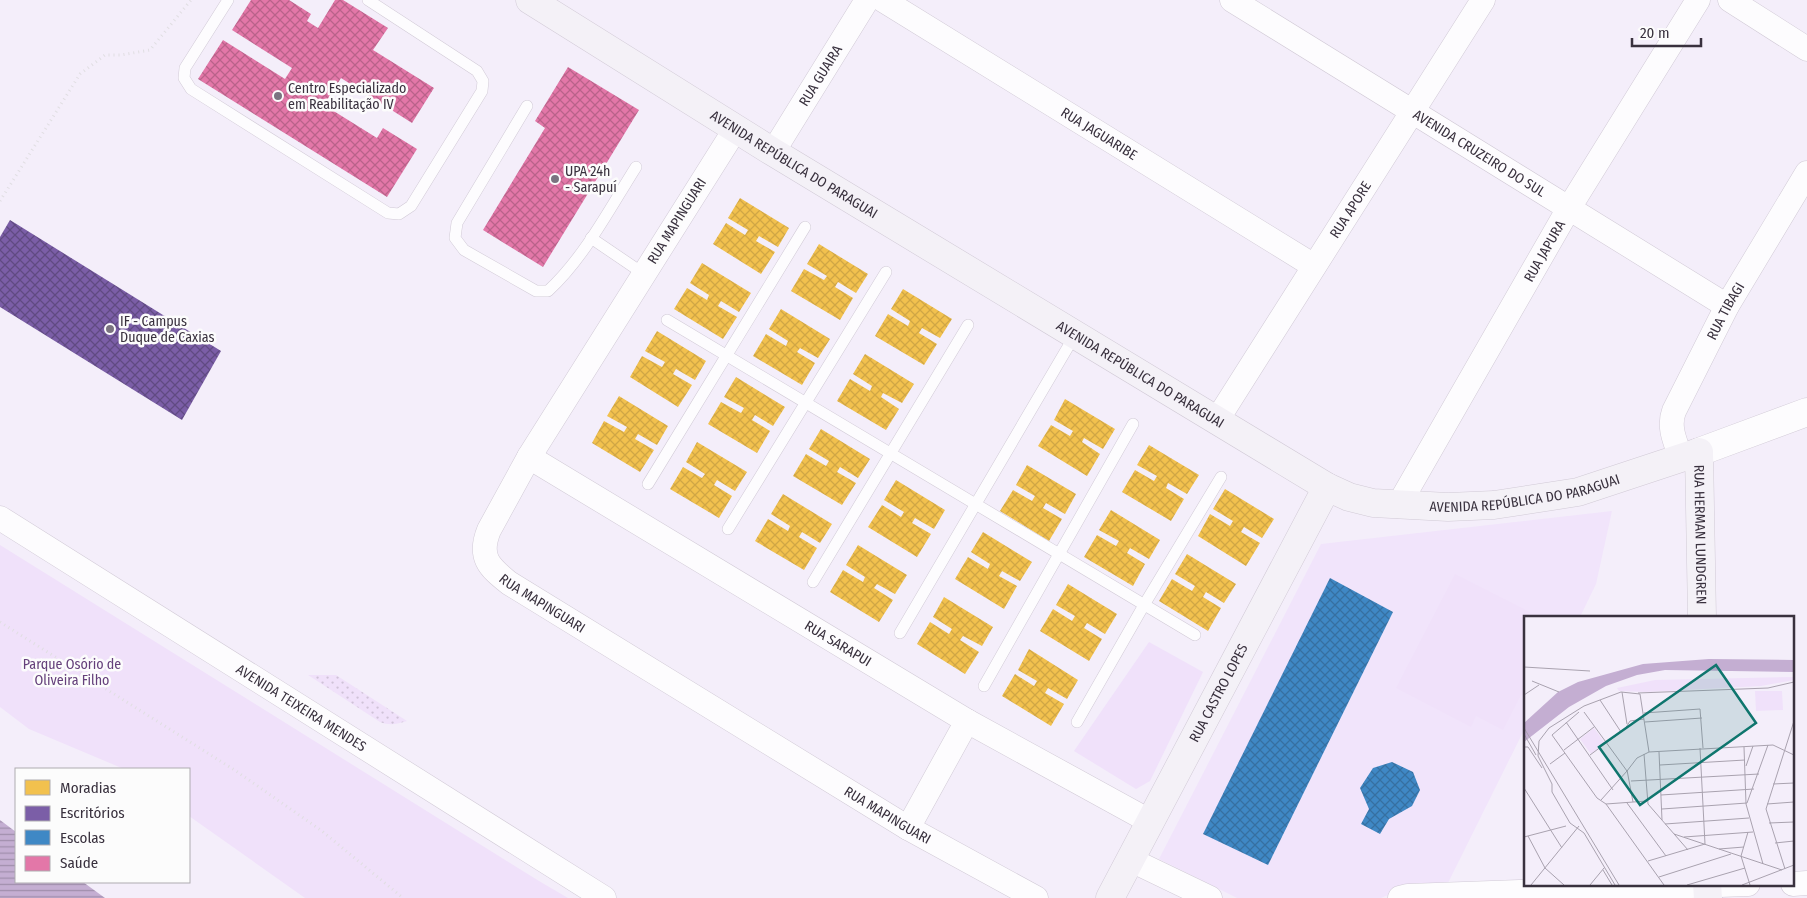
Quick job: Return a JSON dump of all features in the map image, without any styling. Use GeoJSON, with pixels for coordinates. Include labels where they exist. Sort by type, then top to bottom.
{"type":"FeatureCollection","features":[{"type":"Feature","properties":{"kind":"main road","name":"AVENIDA REPÚBLICA DO PARAGUAI"},"geometry":{"type":"LineString","coordinates":[[530,0],[773,152],[1327,487],[1349,497],[1373,504],[1398,506],[1448,507],[1494,505],[1578,492],[1690,455]]}},
{"type":"Feature","properties":{"kind":"main road","name":"RUA HERMAN LUNDGREN"},"geometry":{"type":"LineString","coordinates":[[1690,455],[1702,616]]}},
{"type":"Feature","properties":{"kind":"main road","name":"RUA CASTRO LOPES"},"geometry":{"type":"LineString","coordinates":[[1110,898],[1327,487]]}},
{"type":"Feature","properties":{"kind":"street","name":"RUA GUAIRA"},"geometry":{"type":"LineString","coordinates":[[773,152],[867,0]]}},
{"type":"Feature","properties":{"kind":"street","name":"RUA JAGUARIBE"},"geometry":{"type":"LineString","coordinates":[[883,0],[1314,266]]}},
{"type":"Feature","properties":{"kind":"street","name":"AVENIDA CRUZEIRO DO SUL"},"geometry":{"type":"LineString","coordinates":[[1232,0],[1727,306]]}},
{"type":"Feature","properties":{"kind":"street","name":"RUA APORE"},"geometry":{"type":"LineString","coordinates":[[1217,420],[1483,0]]}},
{"type":"Feature","properties":{"kind":"street","name":"RUA JAPURA"},"geometry":{"type":"LineString","coordinates":[[1398,506],[1569,208],[1698,0]]}},
{"type":"Feature","properties":{"kind":"street"},"geometry":{"type":"LineString","coordinates":[[1730,0],[1807,49]]}},
{"type":"Feature","properties":{"kind":"street","name":"RUA MAPINGUARI"},"geometry":{"type":"LineString","coordinates":[[736,128],[529,457],[488,530],[484,540],[484,554],[491,568],[517,588],[908,828],[1036,898]]}},
{"type":"Feature","properties":{"kind":"street","name":"RUA TIBAGI"},"geometry":{"type":"LineString","coordinates":[[1690,455],[1672,430],[1670,420],[1727,306],[1807,173]]}},
{"type":"Feature","properties":{"kind":"street","name":"AVENIDA REPÚBLICA DO PARAGUAI"},"geometry":{"type":"LineString","coordinates":[[1690,455],[1807,412]]}},
{"type":"Feature","properties":{"kind":"street","name":"RUA SARAPUI"},"geometry":{"type":"LineString","coordinates":[[529,457],[968,721],[1151,822]]}},
{"type":"Feature","properties":{"kind":"street","name":"AVENIDA TEIXEIRA MENDES"},"geometry":{"type":"LineString","coordinates":[[0,518],[604,898]]}},
{"type":"Feature","properties":{"kind":"street"},"geometry":{"type":"LineString","coordinates":[[908,828],[968,721]]}},
{"type":"Feature","properties":{"kind":"street"},"geometry":{"type":"LineString","coordinates":[[1131,860],[1210,898]]}},
{"type":"Feature","properties":{"kind":"street"},"geometry":{"type":"LineString","coordinates":[[1794,884],[1807,884]]}},
{"type":"Feature","properties":{"kind":"street"},"geometry":{"type":"LineString","coordinates":[[1400,898],[1408,896],[1472,896],[1668,886]]}},
{"type":"Feature","properties":{"kind":"lane"},"geometry":{"type":"LineString","coordinates":[[228,0],[185,68],[184,78],[191,89],[388,213],[398,214],[411,206],[482,91],[483,81],[477,71],[368,0]]}},
{"type":"Feature","properties":{"kind":"lane"},"geometry":{"type":"LineString","coordinates":[[528,106],[457,223],[455,238],[464,250],[536,291],[548,291],[560,280],[591,238],[636,167]]}},
{"type":"Feature","properties":{"kind":"lane"},"geometry":{"type":"LineString","coordinates":[[648,484],[805,227]]}},
{"type":"Feature","properties":{"kind":"lane"},"geometry":{"type":"LineString","coordinates":[[591,238],[644,274]]}},
{"type":"Feature","properties":{"kind":"lane"},"geometry":{"type":"LineString","coordinates":[[728,529],[886,272]]}},
{"type":"Feature","properties":{"kind":"lane"},"geometry":{"type":"LineString","coordinates":[[667,320],[1195,635]]}},
{"type":"Feature","properties":{"kind":"lane"},"geometry":{"type":"LineString","coordinates":[[813,582],[968,326]]}},
{"type":"Feature","properties":{"kind":"lane"},"geometry":{"type":"LineString","coordinates":[[900,633],[1075,334]]}},
{"type":"Feature","properties":{"kind":"lane"},"geometry":{"type":"LineString","coordinates":[[984,686],[1133,424]]}},
{"type":"Feature","properties":{"kind":"lane"},"geometry":{"type":"LineString","coordinates":[[1078,722],[1144,604],[1221,478]]}},
{"type":"Feature","properties":{"kind":"path"},"geometry":{"type":"LineString","coordinates":[[0,201],[80,74],[105,55],[121,55],[150,50],[191,0]]}},
{"type":"Feature","properties":{"kind":"path"},"geometry":{"type":"LineString","coordinates":[[0,622],[236,771],[322,831],[403,898]]}},
{"type":"Feature","properties":{"kind":"shaded area"},"geometry":{"type":"Polygon","coordinates":[[[1612,511],[1596,584],[1580,616],[1524,616],[1524,730],[1448,883],[1400,890],[1381,898],[1237,898],[1159,859],[1321,544],[1612,511]]]}},
{"type":"Feature","properties":{"kind":"shaded area"},"geometry":{"type":"Polygon","coordinates":[[[0,820],[15,831],[15,883],[84,883],[105,898],[0,898],[0,820]]]}},
{"type":"Feature","properties":{"kind":"green space","name":"Parque Osório de Oliveira Filho"},"geometry":{"type":"Polygon","coordinates":[[[0,545],[568,898],[305,898],[190,817],[190,768],[122,768],[29,729],[0,707],[0,545]]]}},
{"type":"Feature","properties":{"kind":"green space"},"geometry":{"type":"Polygon","coordinates":[[[1455,574],[1530,612],[1528,616],[1524,616],[1524,696],[1521,695],[1503,730],[1476,716],[1471,727],[1396,688],[1455,574]]]}},
{"type":"Feature","properties":{"kind":"green space"},"geometry":{"type":"Polygon","coordinates":[[[1149,642],[1203,672],[1150,781],[1136,789],[1074,751],[1149,642]]]}},
{"type":"Feature","properties":{"kind":"green space"},"geometry":{"type":"Polygon","coordinates":[[[308,675],[336,675],[407,721],[394,724],[380,722],[308,675]]]}},
{"type":"Feature","properties":{"kind":"building: Moradias"},"geometry":{"type":"Polygon","coordinates":[[[740,198],[789,228],[778,247],[759,236],[756,241],[775,252],[761,274],[713,244],[726,223],[745,235],[748,230],[728,218],[740,198]]]}},
{"type":"Feature","properties":{"kind":"building: Moradias"},"geometry":{"type":"Polygon","coordinates":[[[819,244],[868,274],[856,293],[838,282],[835,287],[853,298],[840,320],[791,291],[804,269],[824,280],[827,276],[807,264],[819,244]]]}},
{"type":"Feature","properties":{"kind":"building: Moradias"},"geometry":{"type":"Polygon","coordinates":[[[702,263],[751,293],[739,312],[721,301],[718,306],[737,317],[723,339],[674,309],[687,288],[707,300],[709,295],[690,283],[702,263]]]}},
{"type":"Feature","properties":{"kind":"building: Moradias"},"geometry":{"type":"Polygon","coordinates":[[[903,289],[952,319],[940,338],[922,328],[919,333],[937,344],[924,365],[875,336],[888,314],[908,326],[910,321],[891,309],[903,289]]]}},
{"type":"Feature","properties":{"kind":"building: Moradias"},"geometry":{"type":"Polygon","coordinates":[[[781,309],[830,339],[818,358],[800,348],[797,352],[815,363],[802,385],[753,356],[766,334],[786,346],[788,341],[769,329],[781,309]]]}},
{"type":"Feature","properties":{"kind":"building: Moradias"},"geometry":{"type":"Polygon","coordinates":[[[657,331],[706,361],[695,380],[676,369],[673,374],[692,385],[678,407],[630,377],[642,356],[662,367],[665,362],[645,351],[657,331]]]}},
{"type":"Feature","properties":{"kind":"building: Moradias"},"geometry":{"type":"Polygon","coordinates":[[[865,354],[914,384],[902,403],[883,393],[881,397],[899,409],[886,430],[837,401],[850,379],[870,391],[872,386],[853,374],[865,354]]]}},
{"type":"Feature","properties":{"kind":"building: Moradias"},"geometry":{"type":"Polygon","coordinates":[[[736,377],[785,407],[773,426],[755,415],[752,420],[770,431],[757,453],[708,424],[721,402],[741,413],[744,408],[724,397],[736,377]]]}},
{"type":"Feature","properties":{"kind":"building: Moradias"},"geometry":{"type":"Polygon","coordinates":[[[619,396],[668,426],[657,445],[638,434],[635,439],[654,450],[640,472],[592,443],[604,421],[624,432],[627,427],[607,416],[619,396]]]}},
{"type":"Feature","properties":{"kind":"building: Moradias"},"geometry":{"type":"Polygon","coordinates":[[[1065,399],[1115,429],[1103,449],[1084,438],[1082,442],[1100,454],[1087,476],[1038,446],[1051,425],[1070,436],[1073,431],[1054,420],[1065,399]]]}},
{"type":"Feature","properties":{"kind":"building: Moradias"},"geometry":{"type":"Polygon","coordinates":[[[821,429],[870,459],[858,478],[840,467],[837,472],[856,483],[842,505],[793,476],[806,454],[826,466],[829,461],[809,449],[821,429]]]}},
{"type":"Feature","properties":{"kind":"building: Moradias"},"geometry":{"type":"Polygon","coordinates":[[[697,442],[747,472],[735,491],[717,480],[714,485],[732,496],[719,518],[670,489],[683,467],[702,478],[705,474],[686,462],[697,442]]]}},
{"type":"Feature","properties":{"kind":"building: Moradias"},"geometry":{"type":"Polygon","coordinates":[[[1149,445],[1199,475],[1187,494],[1168,483],[1166,488],[1184,499],[1171,521],[1122,492],[1135,470],[1154,481],[1157,476],[1137,465],[1149,445]]]}},
{"type":"Feature","properties":{"kind":"building: Moradias"},"geometry":{"type":"Polygon","coordinates":[[[1027,465],[1076,494],[1065,514],[1046,503],[1043,508],[1062,519],[1049,541],[1000,511],[1013,490],[1032,501],[1035,496],[1016,485],[1027,465]]]}},
{"type":"Feature","properties":{"kind":"building: Moradias"},"geometry":{"type":"Polygon","coordinates":[[[896,480],[945,510],[934,529],[915,518],[912,523],[931,534],[917,557],[868,527],[882,505],[901,517],[904,512],[884,500],[896,480]]]}},
{"type":"Feature","properties":{"kind":"building: Moradias"},"geometry":{"type":"Polygon","coordinates":[[[1225,489],[1274,519],[1262,538],[1244,527],[1241,532],[1260,543],[1246,566],[1198,536],[1210,514],[1230,526],[1233,521],[1213,509],[1225,489]]]}},
{"type":"Feature","properties":{"kind":"building: Moradias"},"geometry":{"type":"Polygon","coordinates":[[[783,494],[832,524],[820,543],[802,532],[799,537],[817,548],[804,570],[755,541],[768,519],[788,531],[790,526],[771,514],[783,494]]]}},
{"type":"Feature","properties":{"kind":"building: Moradias"},"geometry":{"type":"Polygon","coordinates":[[[1111,510],[1160,540],[1149,559],[1130,548],[1127,553],[1145,564],[1133,586],[1084,557],[1097,535],[1116,546],[1119,541],[1099,530],[1111,510]]]}},
{"type":"Feature","properties":{"kind":"building: Moradias"},"geometry":{"type":"Polygon","coordinates":[[[983,532],[1032,562],[1020,581],[1002,571],[999,576],[1017,586],[1004,609],[955,579],[968,557],[988,569],[990,564],[971,552],[983,532]]]}},
{"type":"Feature","properties":{"kind":"building: Moradias"},"geometry":{"type":"Polygon","coordinates":[[[858,545],[907,575],[895,594],[877,584],[874,588],[893,600],[879,622],[830,592],[843,570],[863,582],[865,577],[846,565],[858,545]]]}},
{"type":"Feature","properties":{"kind":"building: Moradias"},"geometry":{"type":"Polygon","coordinates":[[[1187,554],[1236,584],[1224,603],[1206,592],[1203,597],[1221,608],[1208,631],[1159,601],[1172,579],[1192,591],[1195,586],[1175,574],[1187,554]]]}},
{"type":"Feature","properties":{"kind":"building: Moradias"},"geometry":{"type":"Polygon","coordinates":[[[1068,584],[1117,614],[1105,634],[1087,623],[1084,628],[1102,639],[1089,661],[1040,631],[1053,609],[1072,621],[1075,616],[1056,605],[1068,584]]]}},
{"type":"Feature","properties":{"kind":"building: Moradias"},"geometry":{"type":"Polygon","coordinates":[[[944,597],[993,627],[982,646],[963,636],[960,640],[979,652],[965,674],[917,644],[930,622],[949,634],[952,629],[933,617],[944,597]]]}},
{"type":"Feature","properties":{"kind":"building: Moradias"},"geometry":{"type":"Polygon","coordinates":[[[1029,649],[1078,680],[1067,699],[1048,688],[1045,693],[1064,704],[1051,726],[1002,696],[1015,674],[1034,686],[1037,681],[1018,670],[1029,649]]]}},
{"type":"Feature","properties":{"kind":"building: Escritórios","name":"IF - Campus Duque de Caxias"},"geometry":{"type":"Polygon","coordinates":[[[10,220],[221,351],[182,420],[0,307],[0,237],[10,220]]]}},
{"type":"Feature","properties":{"kind":"building: Escolas"},"geometry":{"type":"Polygon","coordinates":[[[1330,578],[1393,612],[1268,865],[1203,834],[1330,578]]]}},
{"type":"Feature","properties":{"kind":"building: Escolas"},"geometry":{"type":"Polygon","coordinates":[[[1392,762],[1413,772],[1420,790],[1412,806],[1389,819],[1380,834],[1361,824],[1369,809],[1360,788],[1373,768],[1392,762]]]}},
{"type":"Feature","properties":{"kind":"building: Saúde","name":"Centro Especializado em Reabilitação IV"},"geometry":{"type":"Polygon","coordinates":[[[251,0],[289,0],[311,14],[307,21],[318,28],[335,0],[343,0],[388,28],[373,50],[434,88],[412,123],[341,78],[324,105],[377,138],[383,128],[417,149],[387,197],[198,79],[223,40],[285,79],[292,68],[232,30],[251,0]]]}},
{"type":"Feature","properties":{"kind":"building: Saúde","name":"UPA 24h - Sarapuí"},"geometry":{"type":"Polygon","coordinates":[[[568,67],[639,110],[543,267],[483,230],[545,128],[535,121],[568,67]]]}},
{"type":"Feature","properties":{"kind":"place","name":"Centro Especializado em Reabilitação IV"},"geometry":{"type":"Point","coordinates":[278,96]}},
{"type":"Feature","properties":{"kind":"place","name":"UPA 24h - Sarapuí"},"geometry":{"type":"Point","coordinates":[555,179]}},
{"type":"Feature","properties":{"kind":"place","name":"IF - Campus Duque de Caxias"},"geometry":{"type":"Point","coordinates":[110,329]}}]}
